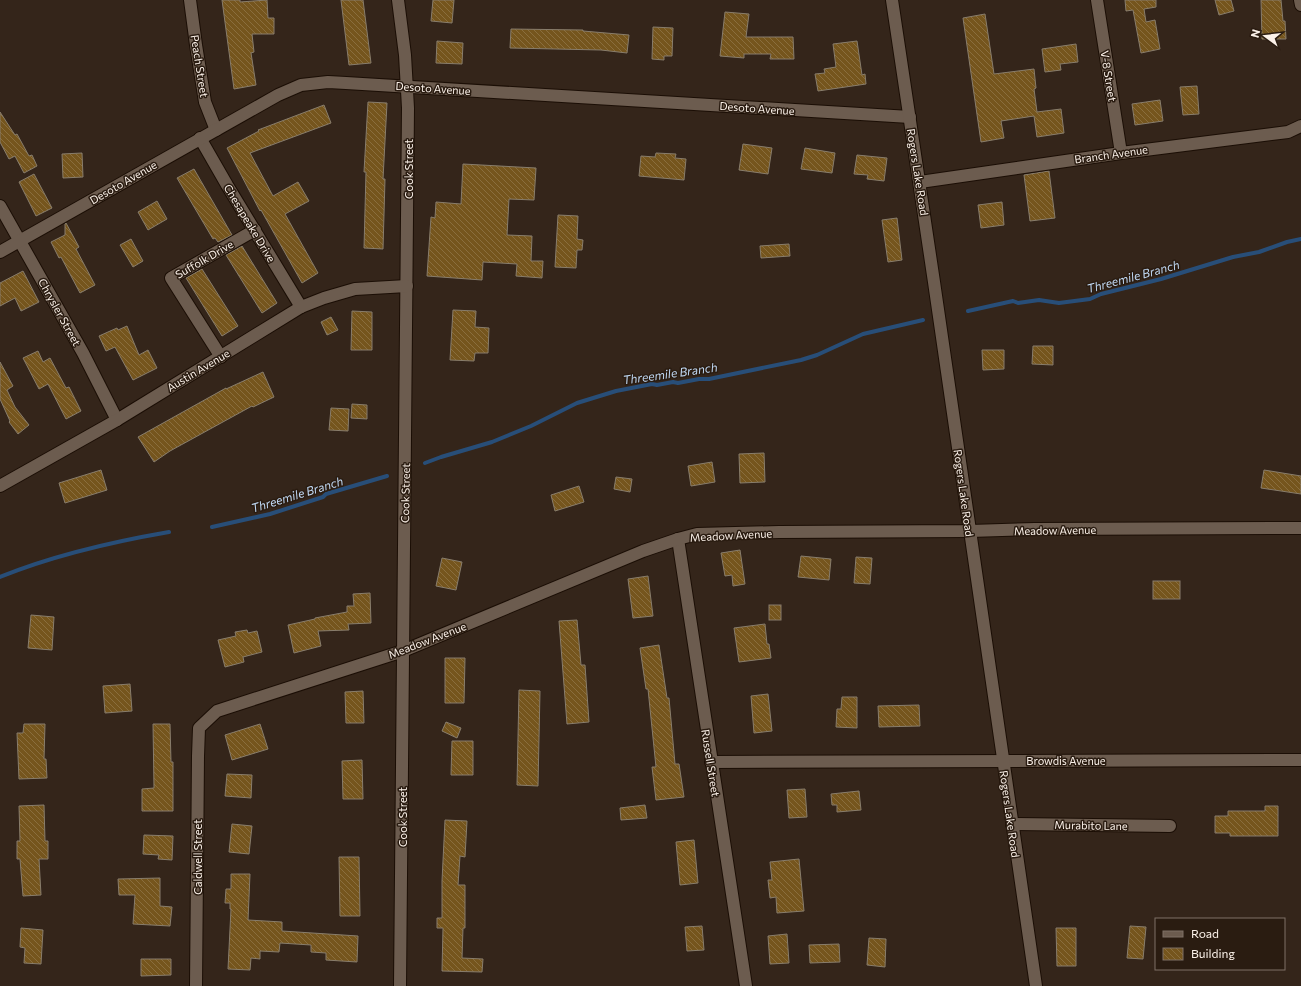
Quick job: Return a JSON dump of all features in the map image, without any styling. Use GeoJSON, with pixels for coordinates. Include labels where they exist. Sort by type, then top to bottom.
{"type":"FeatureCollection","features":[{"type":"Feature","properties":{"kind":"street","name":"Peach Street"},"geometry":{"type":"LineString","coordinates":[[190,0],[205,102],[216,130]]}},
{"type":"Feature","properties":{"kind":"street","name":"Cook Street"},"geometry":{"type":"LineString","coordinates":[[398,0],[405,55],[408,133],[400,986]]}},
{"type":"Feature","properties":{"kind":"street","name":"Rogers Lake Road"},"geometry":{"type":"LineString","coordinates":[[892,0],[920,182],[1002,760],[1036,986]]}},
{"type":"Feature","properties":{"kind":"street","name":"V-8 Street"},"geometry":{"type":"LineString","coordinates":[[1097,0],[1121,153]]}},
{"type":"Feature","properties":{"kind":"street"},"geometry":{"type":"LineString","coordinates":[[1300,0],[1301,5]]}},
{"type":"Feature","properties":{"kind":"street","name":"Desoto Avenue"},"geometry":{"type":"LineString","coordinates":[[0,252],[200,138],[278,95],[301,85],[328,82],[407,86],[910,117]]}},
{"type":"Feature","properties":{"kind":"street","name":"Branch Avenue"},"geometry":{"type":"LineString","coordinates":[[920,182],[1121,153],[1288,132],[1301,126]]}},
{"type":"Feature","properties":{"kind":"street","name":"Chesapeake Drive"},"geometry":{"type":"LineString","coordinates":[[200,138],[301,308]]}},
{"type":"Feature","properties":{"kind":"street","name":"Chrysler Street"},"geometry":{"type":"LineString","coordinates":[[0,206],[83,353],[117,420]]}},
{"type":"Feature","properties":{"kind":"street","name":"Suffolk Drive"},"geometry":{"type":"LineString","coordinates":[[221,357],[172,278],[255,230]]}},
{"type":"Feature","properties":{"kind":"street","name":"Austin Avenue"},"geometry":{"type":"LineString","coordinates":[[0,486],[117,420],[301,308],[324,298],[355,290],[407,286]]}},
{"type":"Feature","properties":{"kind":"street","name":"Meadow Avenue"},"geometry":{"type":"LineString","coordinates":[[200,728],[217,711],[403,651],[643,551],[697,534],[1035,529],[1301,528]]}},
{"type":"Feature","properties":{"kind":"street","name":"Russell Street"},"geometry":{"type":"LineString","coordinates":[[678,539],[746,986]]}},
{"type":"Feature","properties":{"kind":"street","name":"Caldwell Street"},"geometry":{"type":"LineString","coordinates":[[196,986],[198,756],[200,728]]}},
{"type":"Feature","properties":{"kind":"street","name":"Browdis Avenue"},"geometry":{"type":"LineString","coordinates":[[711,762],[1301,760]]}},
{"type":"Feature","properties":{"kind":"street","name":"Murabito Lane"},"geometry":{"type":"LineString","coordinates":[[1012,824],[1170,826]]}},
{"type":"Feature","properties":{"kind":"building"},"geometry":{"type":"Polygon","coordinates":[[[222,0],[240,0],[240,2],[267,0],[268,18],[274,18],[274,34],[252,34],[254,52],[251,53],[256,85],[234,89],[222,0]]]}},
{"type":"Feature","properties":{"kind":"building"},"geometry":{"type":"Polygon","coordinates":[[[341,0],[363,0],[371,63],[349,65],[341,0]]]}},
{"type":"Feature","properties":{"kind":"building"},"geometry":{"type":"Polygon","coordinates":[[[433,0],[454,0],[452,23],[431,21],[433,0]]]}},
{"type":"Feature","properties":{"kind":"building"},"geometry":{"type":"Polygon","coordinates":[[[1125,0],[1156,0],[1156,7],[1144,9],[1146,22],[1155,20],[1160,49],[1141,53],[1133,10],[1126,11],[1125,0]]]}},
{"type":"Feature","properties":{"kind":"building"},"geometry":{"type":"Polygon","coordinates":[[[1215,0],[1231,0],[1234,11],[1219,15],[1215,0]]]}},
{"type":"Feature","properties":{"kind":"building"},"geometry":{"type":"Polygon","coordinates":[[[1261,0],[1281,0],[1283,21],[1285,21],[1286,39],[1262,39],[1261,0]]]}},
{"type":"Feature","properties":{"kind":"building"},"geometry":{"type":"Polygon","coordinates":[[[725,12],[749,14],[746,37],[793,37],[794,59],[770,59],[771,54],[744,54],[744,58],[720,56],[725,12]]]}},
{"type":"Feature","properties":{"kind":"building"},"geometry":{"type":"Polygon","coordinates":[[[985,14],[994,74],[1034,69],[1036,88],[1034,89],[1037,112],[1061,109],[1064,133],[1037,137],[1034,116],[1001,121],[1004,138],[981,142],[963,18],[985,14]]]}},
{"type":"Feature","properties":{"kind":"building"},"geometry":{"type":"Polygon","coordinates":[[[653,27],[673,28],[672,56],[664,56],[664,60],[652,59],[653,27]]]}},
{"type":"Feature","properties":{"kind":"building"},"geometry":{"type":"Polygon","coordinates":[[[511,29],[583,30],[629,35],[627,53],[601,50],[510,48],[511,29]]]}},
{"type":"Feature","properties":{"kind":"building"},"geometry":{"type":"Polygon","coordinates":[[[437,41],[463,43],[462,64],[436,63],[437,41]]]}},
{"type":"Feature","properties":{"kind":"building"},"geometry":{"type":"Polygon","coordinates":[[[857,41],[862,75],[865,74],[866,84],[818,91],[815,74],[825,73],[824,69],[836,67],[833,44],[857,41]]]}},
{"type":"Feature","properties":{"kind":"building"},"geometry":{"type":"Polygon","coordinates":[[[1076,44],[1078,62],[1060,64],[1061,70],[1045,72],[1042,49],[1076,44]]]}},
{"type":"Feature","properties":{"kind":"building"},"geometry":{"type":"Polygon","coordinates":[[[1197,86],[1199,114],[1183,115],[1180,87],[1197,86]]]}},
{"type":"Feature","properties":{"kind":"building"},"geometry":{"type":"Polygon","coordinates":[[[1160,100],[1163,121],[1135,125],[1132,104],[1160,100]]]}},
{"type":"Feature","properties":{"kind":"building"},"geometry":{"type":"Polygon","coordinates":[[[368,102],[387,103],[383,179],[385,179],[383,249],[364,248],[366,172],[364,172],[368,102]]]}},
{"type":"Feature","properties":{"kind":"building"},"geometry":{"type":"Polygon","coordinates":[[[324,105],[331,123],[250,153],[273,196],[298,182],[309,201],[285,214],[318,273],[302,283],[261,210],[260,211],[227,148],[259,131],[258,130],[324,105]]]}},
{"type":"Feature","properties":{"kind":"building"},"geometry":{"type":"Polygon","coordinates":[[[0,112],[15,135],[17,134],[29,156],[32,155],[37,166],[24,173],[15,156],[9,159],[0,142],[0,112]]]}},
{"type":"Feature","properties":{"kind":"building"},"geometry":{"type":"Polygon","coordinates":[[[743,144],[772,148],[768,174],[739,170],[743,144]]]}},
{"type":"Feature","properties":{"kind":"building"},"geometry":{"type":"Polygon","coordinates":[[[805,148],[835,153],[832,173],[801,169],[805,148]]]}},
{"type":"Feature","properties":{"kind":"building"},"geometry":{"type":"Polygon","coordinates":[[[82,153],[83,177],[63,178],[62,154],[82,153]]]}},
{"type":"Feature","properties":{"kind":"building"},"geometry":{"type":"Polygon","coordinates":[[[656,153],[676,154],[675,158],[686,159],[684,180],[639,176],[641,156],[655,157],[656,153]]]}},
{"type":"Feature","properties":{"kind":"building"},"geometry":{"type":"Polygon","coordinates":[[[857,155],[887,158],[884,181],[867,179],[868,175],[854,174],[857,155]]]}},
{"type":"Feature","properties":{"kind":"building"},"geometry":{"type":"Polygon","coordinates":[[[463,164],[536,168],[534,200],[509,199],[507,235],[532,236],[531,261],[543,261],[542,278],[516,276],[517,264],[483,262],[482,280],[427,276],[431,217],[435,218],[436,202],[461,204],[463,164]]]}},
{"type":"Feature","properties":{"kind":"building"},"geometry":{"type":"Polygon","coordinates":[[[194,169],[232,235],[218,242],[215,238],[213,239],[177,178],[194,169]]]}},
{"type":"Feature","properties":{"kind":"building"},"geometry":{"type":"Polygon","coordinates":[[[1049,171],[1055,218],[1030,221],[1024,175],[1049,171]]]}},
{"type":"Feature","properties":{"kind":"building"},"geometry":{"type":"Polygon","coordinates":[[[34,174],[52,208],[36,216],[19,182],[34,174]]]}},
{"type":"Feature","properties":{"kind":"building"},"geometry":{"type":"Polygon","coordinates":[[[157,201],[167,219],[148,230],[138,212],[157,201]]]}},
{"type":"Feature","properties":{"kind":"building"},"geometry":{"type":"Polygon","coordinates":[[[1002,202],[1004,225],[981,228],[978,205],[1002,202]]]}},
{"type":"Feature","properties":{"kind":"building"},"geometry":{"type":"Polygon","coordinates":[[[558,215],[578,216],[577,239],[583,240],[582,250],[577,250],[576,268],[555,267],[558,215]]]}},
{"type":"Feature","properties":{"kind":"building"},"geometry":{"type":"Polygon","coordinates":[[[897,218],[902,260],[888,262],[882,220],[897,218]]]}},
{"type":"Feature","properties":{"kind":"building"},"geometry":{"type":"Polygon","coordinates":[[[66,223],[79,247],[76,249],[95,285],[80,293],[61,257],[59,258],[51,242],[65,235],[66,223]]]}},
{"type":"Feature","properties":{"kind":"building"},"geometry":{"type":"Polygon","coordinates":[[[131,239],[143,261],[133,267],[120,245],[131,239]]]}},
{"type":"Feature","properties":{"kind":"building"},"geometry":{"type":"Polygon","coordinates":[[[789,244],[790,256],[761,258],[760,246],[789,244]]]}},
{"type":"Feature","properties":{"kind":"building"},"geometry":{"type":"Polygon","coordinates":[[[242,246],[277,303],[262,313],[226,255],[242,246]]]}},
{"type":"Feature","properties":{"kind":"building"},"geometry":{"type":"Polygon","coordinates":[[[202,269],[238,326],[222,336],[186,278],[202,269]]]}},
{"type":"Feature","properties":{"kind":"building"},"geometry":{"type":"Polygon","coordinates":[[[23,271],[39,302],[21,311],[15,298],[0,306],[0,283],[23,271]]]}},
{"type":"Feature","properties":{"kind":"building"},"geometry":{"type":"Polygon","coordinates":[[[453,310],[476,311],[475,327],[489,328],[488,353],[475,353],[474,361],[450,360],[453,310]]]}},
{"type":"Feature","properties":{"kind":"building"},"geometry":{"type":"Polygon","coordinates":[[[352,311],[372,312],[372,350],[351,350],[352,311]]]}},
{"type":"Feature","properties":{"kind":"building"},"geometry":{"type":"Polygon","coordinates":[[[331,317],[338,330],[327,335],[321,322],[331,317]]]}},
{"type":"Feature","properties":{"kind":"building"},"geometry":{"type":"Polygon","coordinates":[[[127,326],[139,355],[148,350],[157,368],[133,380],[115,347],[106,351],[99,336],[117,328],[118,330],[127,326]]]}},
{"type":"Feature","properties":{"kind":"building"},"geometry":{"type":"Polygon","coordinates":[[[1033,346],[1053,346],[1053,365],[1032,364],[1033,346]]]}},
{"type":"Feature","properties":{"kind":"building"},"geometry":{"type":"Polygon","coordinates":[[[982,350],[1004,350],[1004,369],[983,370],[982,350]]]}},
{"type":"Feature","properties":{"kind":"building"},"geometry":{"type":"Polygon","coordinates":[[[38,351],[43,362],[50,358],[66,388],[69,387],[81,411],[66,419],[48,384],[39,389],[23,358],[38,351]]]}},
{"type":"Feature","properties":{"kind":"building"},"geometry":{"type":"Polygon","coordinates":[[[0,362],[13,386],[7,390],[15,407],[29,425],[18,434],[9,422],[10,421],[0,399],[0,362]]]}},
{"type":"Feature","properties":{"kind":"building"},"geometry":{"type":"Polygon","coordinates":[[[263,372],[274,397],[253,407],[252,406],[170,451],[154,462],[138,437],[226,388],[263,372]]]}},
{"type":"Feature","properties":{"kind":"building"},"geometry":{"type":"Polygon","coordinates":[[[352,404],[367,405],[367,419],[351,418],[352,404]]]}},
{"type":"Feature","properties":{"kind":"building"},"geometry":{"type":"Polygon","coordinates":[[[331,408],[349,409],[348,431],[329,430],[331,408]]]}},
{"type":"Feature","properties":{"kind":"building"},"geometry":{"type":"Polygon","coordinates":[[[764,453],[765,482],[740,483],[739,454],[764,453]]]}},
{"type":"Feature","properties":{"kind":"building"},"geometry":{"type":"Polygon","coordinates":[[[712,462],[715,482],[691,486],[688,466],[712,462]]]}},
{"type":"Feature","properties":{"kind":"building"},"geometry":{"type":"Polygon","coordinates":[[[101,470],[107,490],[65,503],[59,483],[101,470]]]}},
{"type":"Feature","properties":{"kind":"building"},"geometry":{"type":"Polygon","coordinates":[[[1264,470],[1301,476],[1301,494],[1261,488],[1264,470]]]}},
{"type":"Feature","properties":{"kind":"building"},"geometry":{"type":"Polygon","coordinates":[[[616,477],[632,479],[630,492],[614,489],[616,477]]]}},
{"type":"Feature","properties":{"kind":"building"},"geometry":{"type":"Polygon","coordinates":[[[579,486],[584,502],[555,511],[551,495],[579,486]]]}},
{"type":"Feature","properties":{"kind":"building"},"geometry":{"type":"Polygon","coordinates":[[[740,550],[745,584],[733,586],[732,575],[725,576],[721,553],[740,550]]]}},
{"type":"Feature","properties":{"kind":"building"},"geometry":{"type":"Polygon","coordinates":[[[801,556],[831,559],[829,580],[798,577],[801,556]]]}},
{"type":"Feature","properties":{"kind":"building"},"geometry":{"type":"Polygon","coordinates":[[[856,557],[872,558],[870,584],[854,583],[856,557]]]}},
{"type":"Feature","properties":{"kind":"building"},"geometry":{"type":"Polygon","coordinates":[[[442,558],[462,562],[456,590],[436,586],[442,558]]]}},
{"type":"Feature","properties":{"kind":"building"},"geometry":{"type":"Polygon","coordinates":[[[648,576],[653,616],[633,618],[628,579],[648,576]]]}},
{"type":"Feature","properties":{"kind":"building"},"geometry":{"type":"Polygon","coordinates":[[[1153,581],[1180,581],[1180,599],[1153,599],[1153,581]]]}},
{"type":"Feature","properties":{"kind":"building"},"geometry":{"type":"Polygon","coordinates":[[[370,593],[371,623],[348,624],[349,630],[318,631],[321,646],[294,653],[288,625],[347,612],[347,606],[354,606],[353,594],[370,593]]]}},
{"type":"Feature","properties":{"kind":"building"},"geometry":{"type":"Polygon","coordinates":[[[769,605],[781,605],[781,620],[769,620],[769,605]]]}},
{"type":"Feature","properties":{"kind":"building"},"geometry":{"type":"Polygon","coordinates":[[[31,615],[54,617],[52,650],[28,648],[31,615]]]}},
{"type":"Feature","properties":{"kind":"building"},"geometry":{"type":"Polygon","coordinates":[[[577,620],[581,665],[585,665],[589,722],[567,724],[559,621],[577,620]]]}},
{"type":"Feature","properties":{"kind":"building"},"geometry":{"type":"Polygon","coordinates":[[[765,624],[767,644],[769,644],[771,658],[739,662],[734,628],[765,624]]]}},
{"type":"Feature","properties":{"kind":"building"},"geometry":{"type":"Polygon","coordinates":[[[247,630],[248,633],[257,631],[262,652],[243,657],[244,662],[225,667],[218,640],[236,636],[235,632],[247,630]]]}},
{"type":"Feature","properties":{"kind":"building"},"geometry":{"type":"Polygon","coordinates":[[[659,645],[667,698],[669,698],[675,764],[679,764],[684,797],[656,800],[652,767],[656,767],[648,689],[646,689],[640,648],[659,645]]]}},
{"type":"Feature","properties":{"kind":"building"},"geometry":{"type":"Polygon","coordinates":[[[445,658],[465,658],[464,703],[445,703],[445,658]]]}},
{"type":"Feature","properties":{"kind":"building"},"geometry":{"type":"Polygon","coordinates":[[[130,684],[132,711],[105,713],[103,686],[130,684]]]}},
{"type":"Feature","properties":{"kind":"building"},"geometry":{"type":"Polygon","coordinates":[[[519,690],[540,691],[538,786],[517,785],[519,690]]]}},
{"type":"Feature","properties":{"kind":"building"},"geometry":{"type":"Polygon","coordinates":[[[363,691],[364,723],[346,723],[345,692],[363,691]]]}},
{"type":"Feature","properties":{"kind":"building"},"geometry":{"type":"Polygon","coordinates":[[[768,694],[772,731],[754,733],[751,696],[768,694]]]}},
{"type":"Feature","properties":{"kind":"building"},"geometry":{"type":"Polygon","coordinates":[[[842,697],[857,697],[857,728],[836,727],[837,709],[841,709],[842,697]]]}},
{"type":"Feature","properties":{"kind":"building"},"geometry":{"type":"Polygon","coordinates":[[[919,705],[920,726],[879,727],[878,706],[919,705]]]}},
{"type":"Feature","properties":{"kind":"building"},"geometry":{"type":"Polygon","coordinates":[[[446,722],[461,728],[457,738],[442,731],[446,722]]]}},
{"type":"Feature","properties":{"kind":"building"},"geometry":{"type":"Polygon","coordinates":[[[24,724],[45,724],[44,759],[46,759],[47,778],[19,779],[17,733],[23,733],[24,724]]]}},
{"type":"Feature","properties":{"kind":"building"},"geometry":{"type":"Polygon","coordinates":[[[153,724],[170,724],[171,762],[173,762],[173,811],[142,811],[142,789],[154,788],[153,724]]]}},
{"type":"Feature","properties":{"kind":"building"},"geometry":{"type":"Polygon","coordinates":[[[260,724],[268,749],[232,760],[225,735],[260,724]]]}},
{"type":"Feature","properties":{"kind":"building"},"geometry":{"type":"Polygon","coordinates":[[[452,741],[473,741],[473,775],[451,775],[452,741]]]}},
{"type":"Feature","properties":{"kind":"building"},"geometry":{"type":"Polygon","coordinates":[[[362,760],[363,799],[343,799],[342,761],[362,760]]]}},
{"type":"Feature","properties":{"kind":"building"},"geometry":{"type":"Polygon","coordinates":[[[227,774],[252,775],[251,798],[225,796],[227,774]]]}},
{"type":"Feature","properties":{"kind":"building"},"geometry":{"type":"Polygon","coordinates":[[[805,789],[807,817],[789,818],[787,790],[805,789]]]}},
{"type":"Feature","properties":{"kind":"building"},"geometry":{"type":"Polygon","coordinates":[[[859,791],[861,810],[837,812],[837,805],[832,805],[831,794],[859,791]]]}},
{"type":"Feature","properties":{"kind":"building"},"geometry":{"type":"Polygon","coordinates":[[[44,805],[45,841],[48,841],[48,859],[39,859],[41,895],[23,896],[20,859],[17,859],[17,841],[20,841],[19,806],[44,805]]]}},
{"type":"Feature","properties":{"kind":"building"},"geometry":{"type":"Polygon","coordinates":[[[645,805],[647,818],[621,820],[620,808],[645,805]]]}},
{"type":"Feature","properties":{"kind":"building"},"geometry":{"type":"Polygon","coordinates":[[[1265,806],[1278,806],[1278,836],[1230,836],[1230,833],[1215,833],[1215,816],[1228,816],[1228,811],[1265,811],[1265,806]]]}},
{"type":"Feature","properties":{"kind":"building"},"geometry":{"type":"Polygon","coordinates":[[[445,820],[467,821],[465,857],[460,856],[458,885],[465,885],[465,928],[463,928],[462,958],[483,959],[482,972],[442,971],[443,928],[437,928],[437,918],[442,918],[445,820]]]}},
{"type":"Feature","properties":{"kind":"building"},"geometry":{"type":"Polygon","coordinates":[[[232,824],[252,826],[249,854],[229,852],[232,824]]]}},
{"type":"Feature","properties":{"kind":"building"},"geometry":{"type":"Polygon","coordinates":[[[144,835],[173,836],[172,860],[158,859],[159,855],[143,854],[144,835]]]}},
{"type":"Feature","properties":{"kind":"building"},"geometry":{"type":"Polygon","coordinates":[[[694,840],[698,883],[680,885],[676,842],[694,840]]]}},
{"type":"Feature","properties":{"kind":"building"},"geometry":{"type":"Polygon","coordinates":[[[339,857],[359,857],[360,916],[340,916],[339,857]]]}},
{"type":"Feature","properties":{"kind":"building"},"geometry":{"type":"Polygon","coordinates":[[[799,859],[804,911],[777,913],[776,897],[770,898],[768,880],[772,880],[770,862],[799,859]]]}},
{"type":"Feature","properties":{"kind":"building"},"geometry":{"type":"Polygon","coordinates":[[[231,874],[250,874],[248,920],[282,922],[282,931],[358,936],[357,962],[326,960],[326,953],[311,952],[311,945],[280,943],[279,952],[260,951],[260,959],[251,958],[250,970],[228,969],[231,909],[230,903],[225,903],[226,889],[231,889],[231,874]]]}},
{"type":"Feature","properties":{"kind":"building"},"geometry":{"type":"Polygon","coordinates":[[[160,878],[160,906],[172,907],[170,926],[133,924],[135,895],[119,895],[118,879],[160,878]]]}},
{"type":"Feature","properties":{"kind":"building"},"geometry":{"type":"Polygon","coordinates":[[[702,926],[704,950],[687,951],[685,927],[702,926]]]}},
{"type":"Feature","properties":{"kind":"building"},"geometry":{"type":"Polygon","coordinates":[[[1130,926],[1146,927],[1143,959],[1127,958],[1130,926]]]}},
{"type":"Feature","properties":{"kind":"building"},"geometry":{"type":"Polygon","coordinates":[[[21,928],[43,930],[41,964],[24,963],[25,948],[20,947],[21,928]]]}},
{"type":"Feature","properties":{"kind":"building"},"geometry":{"type":"Polygon","coordinates":[[[1056,928],[1076,928],[1076,966],[1057,966],[1056,928]]]}},
{"type":"Feature","properties":{"kind":"building"},"geometry":{"type":"Polygon","coordinates":[[[787,934],[789,963],[770,964],[768,936],[787,934]]]}},
{"type":"Feature","properties":{"kind":"building"},"geometry":{"type":"Polygon","coordinates":[[[869,938],[886,939],[885,967],[867,965],[869,938]]]}},
{"type":"Feature","properties":{"kind":"building"},"geometry":{"type":"Polygon","coordinates":[[[839,944],[840,962],[810,963],[809,945],[839,944]]]}},
{"type":"Feature","properties":{"kind":"building"},"geometry":{"type":"Polygon","coordinates":[[[141,959],[171,959],[171,975],[141,976],[141,959]]]}},
{"type":"Feature","properties":{"kind":"waterway","name":"Threemile Branch"},"geometry":{"type":"LineString","coordinates":[[968,311],[1013,301],[1018,303],[1039,300],[1059,303],[1090,299],[1101,294],[1161,279],[1233,257],[1259,252],[1287,242],[1301,239]]}},
{"type":"Feature","properties":{"kind":"waterway","name":"Threemile Branch"},"geometry":{"type":"LineString","coordinates":[[425,463],[492,442],[531,426],[577,403],[616,391],[652,384],[657,385],[709,379],[801,360],[817,355],[863,334],[923,320]]}},
{"type":"Feature","properties":{"kind":"waterway","name":"Threemile Branch"},"geometry":{"type":"LineString","coordinates":[[212,527],[270,514],[323,497],[326,494],[387,476]]}},
{"type":"Feature","properties":{"kind":"waterway","name":"Threemile Branch"},"geometry":{"type":"LineString","coordinates":[[0,577],[41,562],[83,550],[169,532]]}}]}
